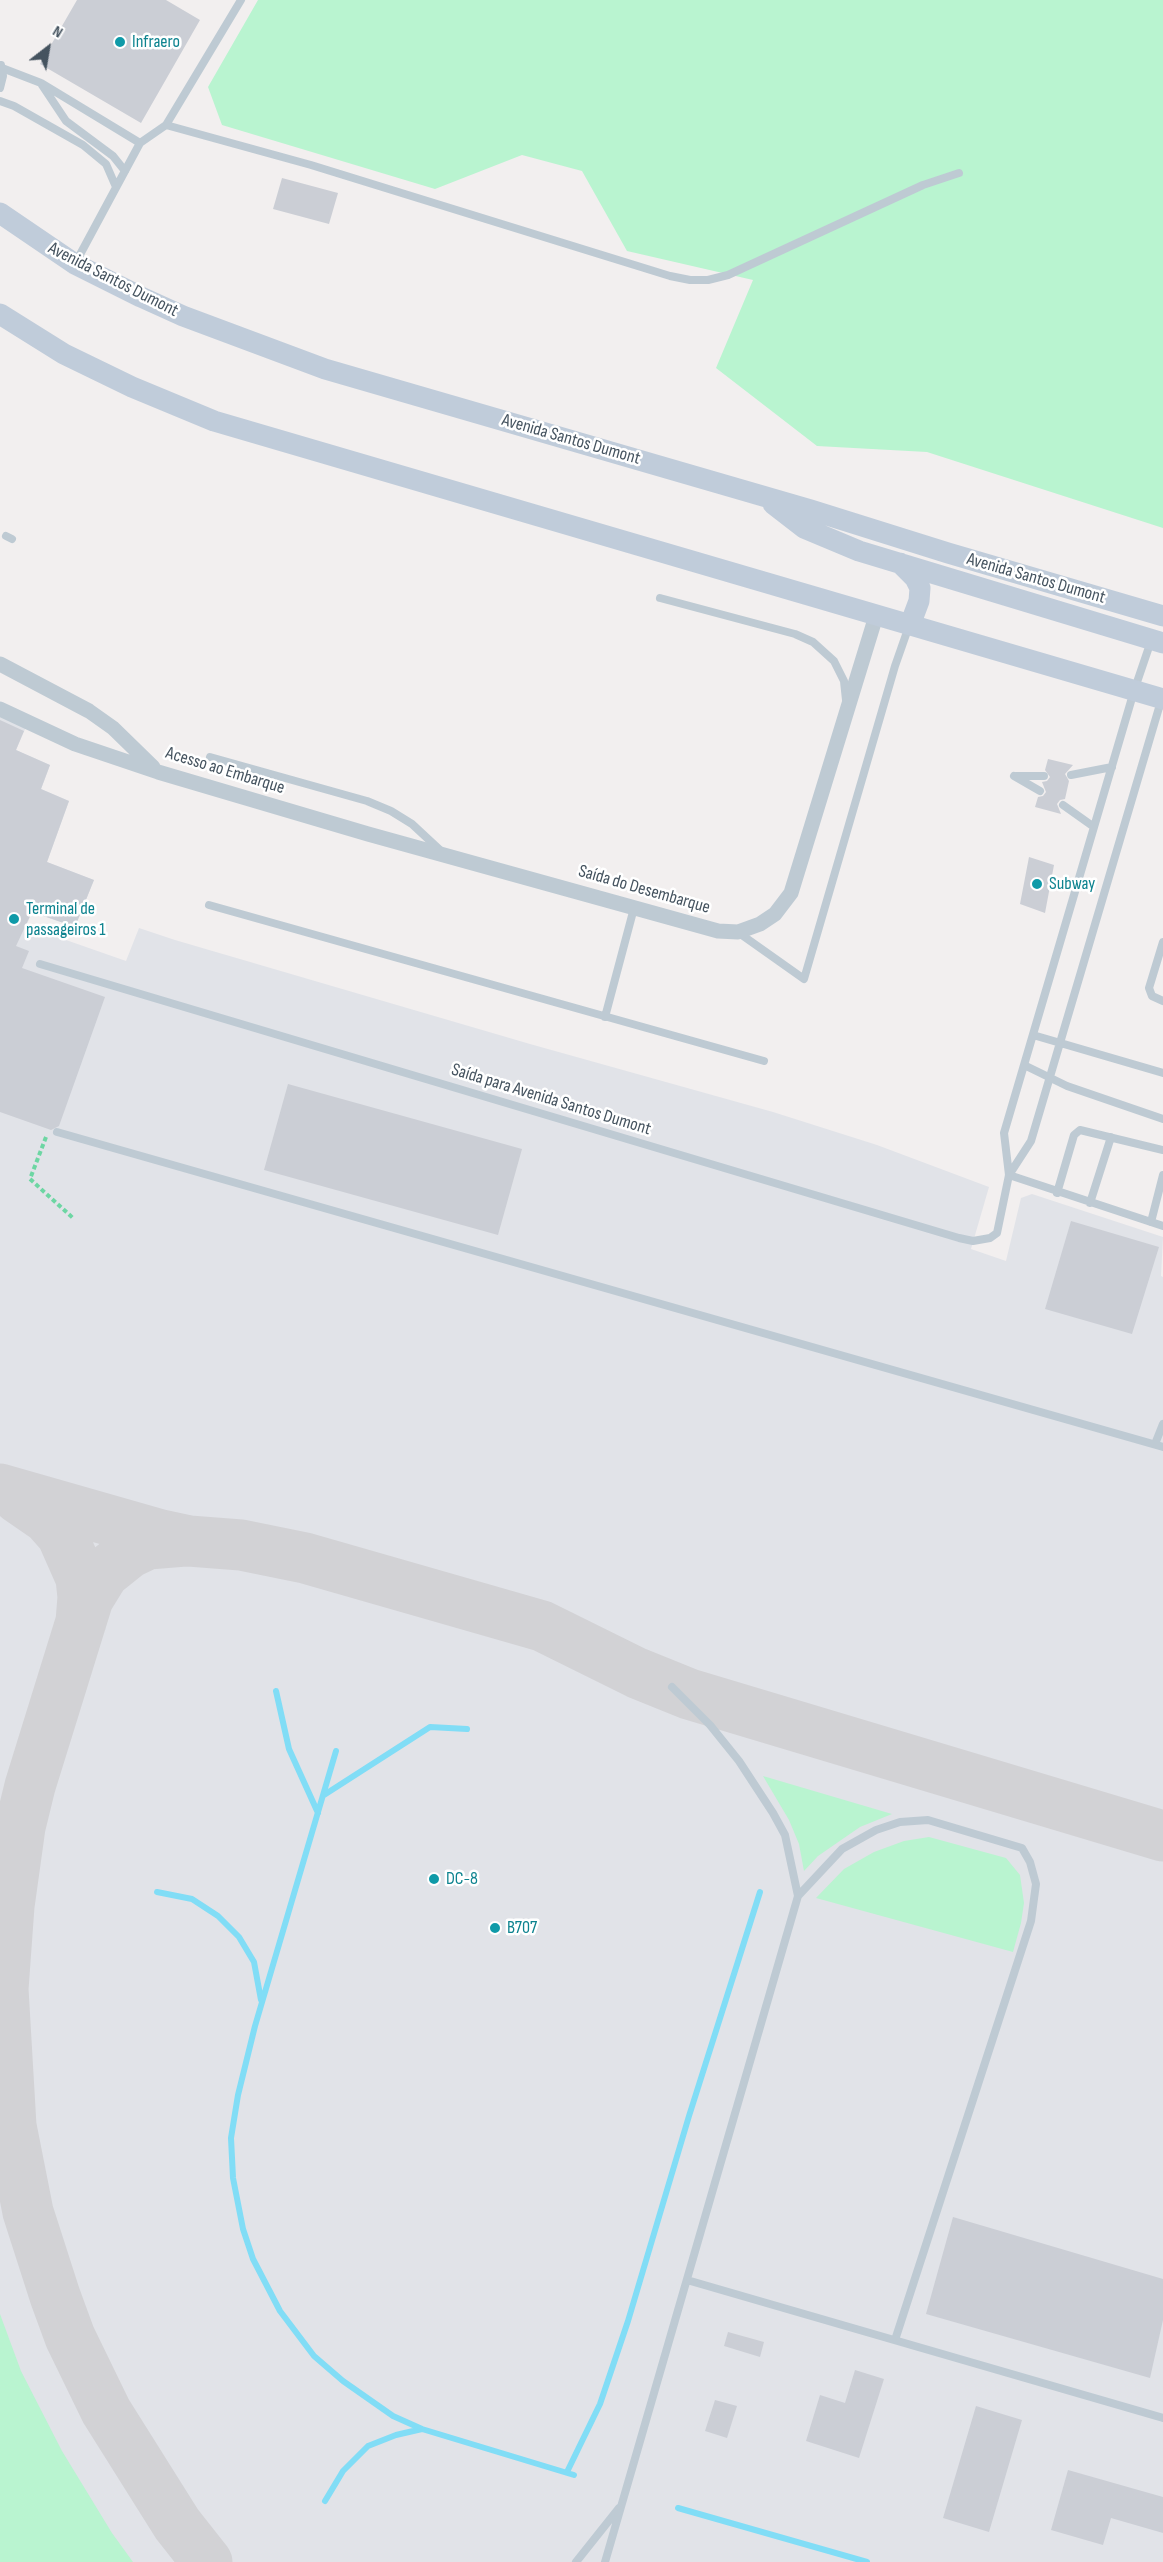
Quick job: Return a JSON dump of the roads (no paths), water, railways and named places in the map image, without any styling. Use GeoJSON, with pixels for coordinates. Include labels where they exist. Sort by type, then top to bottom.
{"type":"FeatureCollection","features":[{"type":"Feature","properties":{"kind":"main road","name":"Avenida Santos Dumont"},"geometry":{"type":"LineString","coordinates":[[0,213],[75,264],[183,316],[325,369],[1163,616]]}},
{"type":"Feature","properties":{"kind":"main road"},"geometry":{"type":"LineString","coordinates":[[0,314],[64,354],[132,387],[214,422],[1163,698]]}},
{"type":"Feature","properties":{"kind":"main road"},"geometry":{"type":"LineString","coordinates":[[764,497],[804,528],[859,551],[1157,641]]}},
{"type":"Feature","properties":{"kind":"main road"},"geometry":{"type":"LineString","coordinates":[[899,563],[915,578],[920,588],[919,601],[909,625]]}},
{"type":"Feature","properties":{"kind":"main road"},"geometry":{"type":"LineString","coordinates":[[1120,630],[1128,606]]}},
{"type":"Feature","properties":{"kind":"street","name":"Saída do Desembarque"},"geometry":{"type":"LineString","coordinates":[[445,854],[718,931],[738,932],[760,924],[776,914],[791,893],[876,616]]}},
{"type":"Feature","properties":{"kind":"street"},"geometry":{"type":"LineString","coordinates":[[0,664],[89,711],[113,728],[158,772]]}},
{"type":"Feature","properties":{"kind":"street","name":"Acesso ao Embarque"},"geometry":{"type":"LineString","coordinates":[[0,710],[75,744],[158,772],[445,854]]}},
{"type":"Feature","properties":{"kind":"lane"},"geometry":{"type":"LineString","coordinates":[[75,264],[140,144],[166,125],[241,0]]}},
{"type":"Feature","properties":{"kind":"lane"},"geometry":{"type":"LineString","coordinates":[[1,66],[41,83],[140,144]]}},
{"type":"Feature","properties":{"kind":"lane"},"geometry":{"type":"LineString","coordinates":[[0,88],[3,76],[1,66]]}},
{"type":"Feature","properties":{"kind":"lane"},"geometry":{"type":"LineString","coordinates":[[41,83],[66,121],[113,156],[125,171]]}},
{"type":"Feature","properties":{"kind":"lane"},"geometry":{"type":"LineString","coordinates":[[0,101],[14,106],[82,145],[106,164],[116,187]]}},
{"type":"Feature","properties":{"kind":"lane"},"geometry":{"type":"LineString","coordinates":[[166,125],[311,165],[669,276],[690,280],[708,280],[728,275],[923,184],[959,173]]}},
{"type":"Feature","properties":{"kind":"lane"},"geometry":{"type":"LineString","coordinates":[[660,597],[795,634],[813,642],[834,661],[844,681],[846,708]]}},
{"type":"Feature","properties":{"kind":"lane"},"geometry":{"type":"LineString","coordinates":[[738,932],[804,979],[909,625]]}},
{"type":"Feature","properties":{"kind":"lane"},"geometry":{"type":"LineString","coordinates":[[1010,1175],[1004,1133],[1134,691],[1157,641]]}},
{"type":"Feature","properties":{"kind":"lane"},"geometry":{"type":"LineString","coordinates":[[1010,1175],[1031,1141],[1163,698]]}},
{"type":"Feature","properties":{"kind":"lane","name":"Saída do Desembarque"},"geometry":{"type":"LineString","coordinates":[[210,757],[368,801],[412,824],[445,854]]}},
{"type":"Feature","properties":{"kind":"lane"},"geometry":{"type":"LineString","coordinates":[[1071,775],[1112,766]]}},
{"type":"Feature","properties":{"kind":"lane"},"geometry":{"type":"LineString","coordinates":[[1040,791],[1014,776],[1044,776]]}},
{"type":"Feature","properties":{"kind":"lane"},"geometry":{"type":"LineString","coordinates":[[1063,805],[1094,827]]}},
{"type":"Feature","properties":{"kind":"lane"},"geometry":{"type":"LineString","coordinates":[[209,905],[764,1060]]}},
{"type":"Feature","properties":{"kind":"lane"},"geometry":{"type":"LineString","coordinates":[[605,1017],[634,908]]}},
{"type":"Feature","properties":{"kind":"lane"},"geometry":{"type":"LineString","coordinates":[[1163,942],[1149,988],[1152,996],[1163,1001]]}},
{"type":"Feature","properties":{"kind":"lane","name":"Saída para Avenida Santos Dumont"},"geometry":{"type":"LineString","coordinates":[[40,964],[959,1238],[982,1241],[997,1233],[1010,1175]]}},
{"type":"Feature","properties":{"kind":"lane"},"geometry":{"type":"LineString","coordinates":[[1033,1035],[1163,1073]]}},
{"type":"Feature","properties":{"kind":"lane"},"geometry":{"type":"LineString","coordinates":[[1024,1065],[1050,1080],[1163,1119]]}},
{"type":"Feature","properties":{"kind":"lane"},"geometry":{"type":"LineString","coordinates":[[1058,1193],[1074,1135],[1080,1130],[1163,1150]]}},
{"type":"Feature","properties":{"kind":"lane"},"geometry":{"type":"LineString","coordinates":[[57,1132],[1159,1445],[1163,1424]]}},
{"type":"Feature","properties":{"kind":"lane"},"geometry":{"type":"LineString","coordinates":[[1090,1203],[1111,1137]]}},
{"type":"Feature","properties":{"kind":"lane"},"geometry":{"type":"LineString","coordinates":[[1010,1175],[1058,1193],[1163,1226]]}},
{"type":"Feature","properties":{"kind":"lane"},"geometry":{"type":"LineString","coordinates":[[1151,1222],[1163,1175]]}},
{"type":"Feature","properties":{"kind":"lane"},"geometry":{"type":"LineString","coordinates":[[672,1687],[710,1725],[740,1761],[773,1813],[785,1835],[798,1896]]}},
{"type":"Feature","properties":{"kind":"lane"},"geometry":{"type":"LineString","coordinates":[[605,2562],[798,1896],[842,1849],[876,1830],[900,1822],[928,1820],[1022,1848],[1030,1862],[1036,1884],[1031,1921],[895,2340]]}},
{"type":"Feature","properties":{"kind":"lane"},"geometry":{"type":"LineString","coordinates":[[687,2280],[1163,2418]]}},
{"type":"Feature","properties":{"kind":"lane"},"geometry":{"type":"LineString","coordinates":[[576,2562],[622,2505]]}},
{"type":"Feature","properties":{"kind":"waterway"},"geometry":{"type":"LineString","coordinates":[[276,1691],[289,1749],[318,1813]]}},
{"type":"Feature","properties":{"kind":"waterway"},"geometry":{"type":"LineString","coordinates":[[324,1795],[430,1727],[467,1729]]}},
{"type":"Feature","properties":{"kind":"waterway"},"geometry":{"type":"LineString","coordinates":[[336,1751],[255,2026],[238,2095],[231,2138],[233,2178],[243,2229],[253,2259],[280,2311],[314,2356],[343,2381],[393,2416],[422,2429],[574,2475]]}},
{"type":"Feature","properties":{"kind":"waterway"},"geometry":{"type":"LineString","coordinates":[[157,1892],[192,1899],[218,1916],[239,1937],[254,1962],[261,2000]]}},
{"type":"Feature","properties":{"kind":"waterway"},"geometry":{"type":"LineString","coordinates":[[567,2472],[600,2404],[628,2321],[689,2116],[760,1892]]}},
{"type":"Feature","properties":{"kind":"waterway"},"geometry":{"type":"LineString","coordinates":[[325,2501],[343,2471],[368,2446],[396,2435],[422,2429]]}},
{"type":"Feature","properties":{"kind":"waterway"},"geometry":{"type":"LineString","coordinates":[[678,2508],[867,2562]]}},
{"type":"Feature","properties":{"kind":"place","name":"Infraero"},"geometry":{"type":"Point","coordinates":[120,42]}},
{"type":"Feature","properties":{"kind":"place","name":"Subway"},"geometry":{"type":"Point","coordinates":[1037,884]}},
{"type":"Feature","properties":{"kind":"place","name":"Terminal de passageiros 1"},"geometry":{"type":"Point","coordinates":[14,919]}},
{"type":"Feature","properties":{"kind":"place","name":"DC-8"},"geometry":{"type":"Point","coordinates":[434,1879]}},
{"type":"Feature","properties":{"kind":"place","name":"B707"},"geometry":{"type":"Point","coordinates":[495,1928]}}]}
